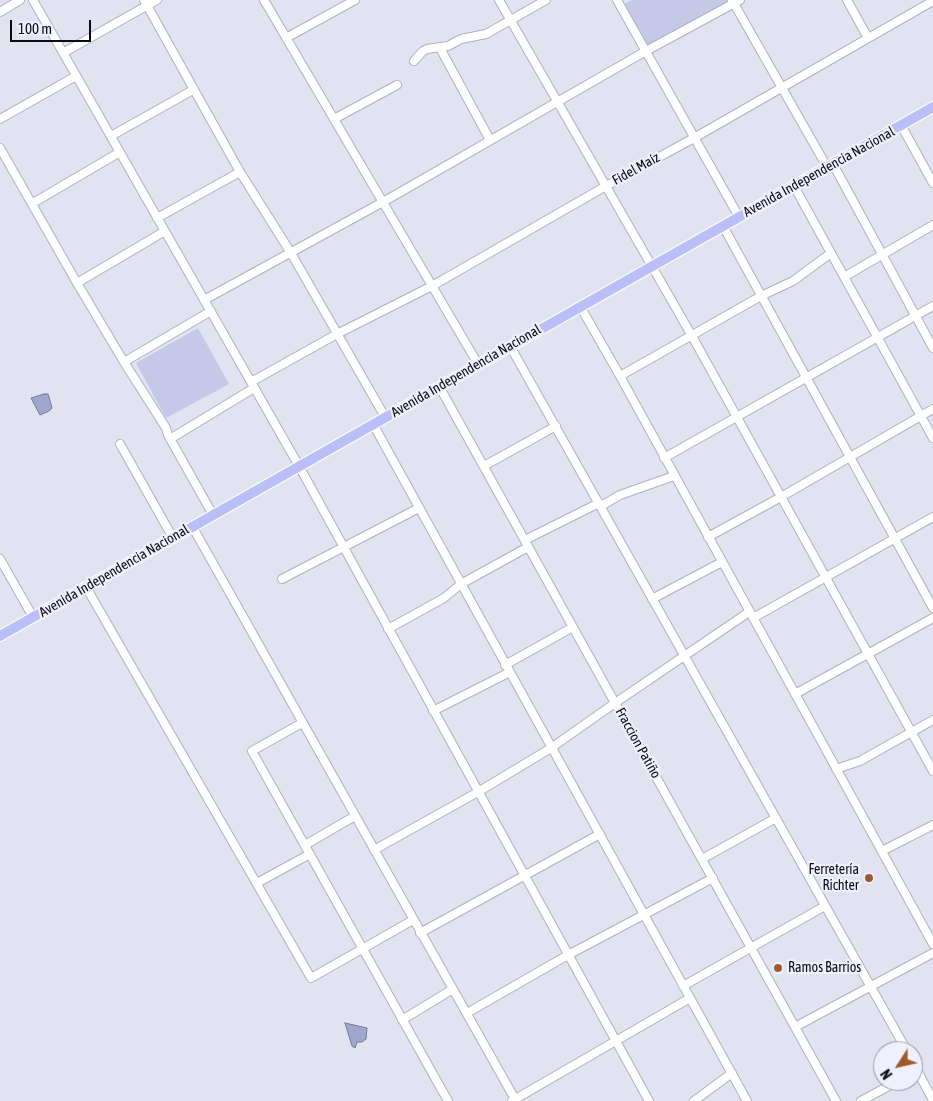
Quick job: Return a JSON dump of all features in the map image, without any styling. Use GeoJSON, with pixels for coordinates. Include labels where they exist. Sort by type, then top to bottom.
{"type":"FeatureCollection","features":[{"type":"Feature","properties":{"kind":"main road","name":"Avenida Independencia Nacional"},"geometry":{"type":"LineString","coordinates":[[0,636],[933,107]]}},
{"type":"Feature","properties":{"kind":"street"},"geometry":{"type":"LineString","coordinates":[[0,12],[20,0]]}},
{"type":"Feature","properties":{"kind":"street"},"geometry":{"type":"LineString","coordinates":[[33,0],[299,466],[649,1101]]}},
{"type":"Feature","properties":{"kind":"street"},"geometry":{"type":"LineString","coordinates":[[63,53],[146,3],[157,0]]}},
{"type":"Feature","properties":{"kind":"street"},"geometry":{"type":"LineString","coordinates":[[264,0],[478,364]]}},
{"type":"Feature","properties":{"kind":"street"},"geometry":{"type":"LineString","coordinates":[[499,0],[692,336],[933,771]]}},
{"type":"Feature","properties":{"kind":"street"},"geometry":{"type":"LineString","coordinates":[[414,61],[423,51],[440,48],[461,39],[486,34],[546,0]]}},
{"type":"Feature","properties":{"kind":"street"},"geometry":{"type":"LineString","coordinates":[[617,0],[739,217]]}},
{"type":"Feature","properties":{"kind":"street"},"geometry":{"type":"LineString","coordinates":[[847,0],[868,38]]}},
{"type":"Feature","properties":{"kind":"street"},"geometry":{"type":"LineString","coordinates":[[286,38],[350,1]]}},
{"type":"Feature","properties":{"kind":"street"},"geometry":{"type":"LineString","coordinates":[[204,300],[383,202],[735,1],[782,87],[882,254],[933,348]]}},
{"type":"Feature","properties":{"kind":"street","name":"Fidel Maíz"},"geometry":{"type":"LineString","coordinates":[[170,438],[337,334],[432,286],[933,1]]}},
{"type":"Feature","properties":{"kind":"street"},"geometry":{"type":"LineString","coordinates":[[146,3],[240,172],[291,253],[385,417]]}},
{"type":"Feature","properties":{"kind":"street"},"geometry":{"type":"LineString","coordinates":[[440,48],[490,140]]}},
{"type":"Feature","properties":{"kind":"street"},"geometry":{"type":"LineString","coordinates":[[0,119],[76,76]]}},
{"type":"Feature","properties":{"kind":"street"},"geometry":{"type":"LineString","coordinates":[[334,119],[396,85]]}},
{"type":"Feature","properties":{"kind":"street"},"geometry":{"type":"LineString","coordinates":[[111,136],[193,90]]}},
{"type":"Feature","properties":{"kind":"street"},"geometry":{"type":"LineString","coordinates":[[901,125],[933,183]]}},
{"type":"Feature","properties":{"kind":"street"},"geometry":{"type":"LineString","coordinates":[[0,148],[33,202],[77,283],[166,428],[213,515]]}},
{"type":"Feature","properties":{"kind":"street"},"geometry":{"type":"LineString","coordinates":[[33,202],[120,152]]}},
{"type":"Feature","properties":{"kind":"street"},"geometry":{"type":"LineString","coordinates":[[157,218],[240,172]]}},
{"type":"Feature","properties":{"kind":"street"},"geometry":{"type":"LineString","coordinates":[[794,186],[933,438]]}},
{"type":"Feature","properties":{"kind":"street"},"geometry":{"type":"LineString","coordinates":[[723,226],[933,608]]}},
{"type":"Feature","properties":{"kind":"street"},"geometry":{"type":"LineString","coordinates":[[844,277],[933,226]]}},
{"type":"Feature","properties":{"kind":"street"},"geometry":{"type":"LineString","coordinates":[[77,283],[165,231]]}},
{"type":"Feature","properties":{"kind":"street"},"geometry":{"type":"LineString","coordinates":[[620,376],[760,296],[793,281],[831,252]]}},
{"type":"Feature","properties":{"kind":"street"},"geometry":{"type":"LineString","coordinates":[[580,306],[836,769],[930,932],[933,944]]}},
{"type":"Feature","properties":{"kind":"street"},"geometry":{"type":"LineString","coordinates":[[664,458],[933,306]]}},
{"type":"Feature","properties":{"kind":"street"},"geometry":{"type":"LineString","coordinates":[[124,362],[210,311]]}},
{"type":"Feature","properties":{"kind":"street"},"geometry":{"type":"LineString","coordinates":[[510,346],[901,1041]]}},
{"type":"Feature","properties":{"kind":"street","name":"Fraccion Patiño"},"geometry":{"type":"LineString","coordinates":[[440,386],[836,1101]]}},
{"type":"Feature","properties":{"kind":"street"},"geometry":{"type":"LineString","coordinates":[[708,537],[933,409]]}},
{"type":"Feature","properties":{"kind":"street"},"geometry":{"type":"LineString","coordinates":[[373,424],[747,1101]]}},
{"type":"Feature","properties":{"kind":"street"},"geometry":{"type":"LineString","coordinates":[[484,466],[556,426]]}},
{"type":"Feature","properties":{"kind":"street"},"geometry":{"type":"LineString","coordinates":[[120,444],[173,538]]}},
{"type":"Feature","properties":{"kind":"street"},"geometry":{"type":"LineString","coordinates":[[388,629],[444,598],[461,584],[527,543],[630,491],[644,488],[674,476]]}},
{"type":"Feature","properties":{"kind":"street"},"geometry":{"type":"LineString","coordinates":[[282,579],[419,508]]}},
{"type":"Feature","properties":{"kind":"street"},"geometry":{"type":"LineString","coordinates":[[374,850],[478,792],[551,748],[684,656],[751,615],[826,577],[933,517]]}},
{"type":"Feature","properties":{"kind":"street"},"geometry":{"type":"LineString","coordinates":[[192,526],[420,933],[467,1012],[514,1100],[690,998]]}},
{"type":"Feature","properties":{"kind":"street"},"geometry":{"type":"LineString","coordinates":[[0,559],[33,617]]}},
{"type":"Feature","properties":{"kind":"street"},"geometry":{"type":"LineString","coordinates":[[652,599],[722,562]]}},
{"type":"Feature","properties":{"kind":"street"},"geometry":{"type":"LineString","coordinates":[[86,587],[311,978],[413,920]]}},
{"type":"Feature","properties":{"kind":"street"},"geometry":{"type":"LineString","coordinates":[[795,694],[933,618]]}},
{"type":"Feature","properties":{"kind":"street"},"geometry":{"type":"LineString","coordinates":[[433,712],[573,627]]}},
{"type":"Feature","properties":{"kind":"street"},"geometry":{"type":"LineString","coordinates":[[836,769],[860,761],[933,720]]}},
{"type":"Feature","properties":{"kind":"street"},"geometry":{"type":"LineString","coordinates":[[302,722],[252,751],[448,1101]]}},
{"type":"Feature","properties":{"kind":"street"},"geometry":{"type":"LineString","coordinates":[[305,845],[355,816]]}},
{"type":"Feature","properties":{"kind":"street"},"geometry":{"type":"LineString","coordinates":[[702,859],[776,818]]}},
{"type":"Feature","properties":{"kind":"street"},"geometry":{"type":"LineString","coordinates":[[882,851],[933,825]]}},
{"type":"Feature","properties":{"kind":"street"},"geometry":{"type":"LineString","coordinates":[[420,933],[600,834]]}},
{"type":"Feature","properties":{"kind":"street"},"geometry":{"type":"LineString","coordinates":[[257,883],[310,854]]}},
{"type":"Feature","properties":{"kind":"street"},"geometry":{"type":"LineString","coordinates":[[467,1012],[568,955],[712,878]]}},
{"type":"Feature","properties":{"kind":"street"},"geometry":{"type":"LineString","coordinates":[[683,986],[825,906]]}},
{"type":"Feature","properties":{"kind":"street"},"geometry":{"type":"LineString","coordinates":[[795,1027],[933,953]]}},
{"type":"Feature","properties":{"kind":"street"},"geometry":{"type":"LineString","coordinates":[[402,1020],[453,989]]}},
{"type":"Feature","properties":{"kind":"street"},"geometry":{"type":"LineString","coordinates":[[694,1101],[732,1073]]}},
{"type":"Feature","properties":{"kind":"street"},"geometry":{"type":"LineString","coordinates":[[933,1079],[924,1084],[933,1100]]}},
{"type":"Feature","properties":{"kind":"street"},"geometry":{"type":"LineString","coordinates":[[861,1101],[880,1091]]}},
{"type":"Feature","properties":{"kind":"shaded area"},"geometry":{"type":"Polygon","coordinates":[[[632,0],[729,0],[731,4],[647,48],[623,5],[632,0]]]}},
{"type":"Feature","properties":{"kind":"shaded area"},"geometry":{"type":"Polygon","coordinates":[[[198,328],[229,384],[166,418],[136,363],[198,328]]]}},
{"type":"Feature","properties":{"kind":"shaded area"},"geometry":{"type":"Polygon","coordinates":[[[48,394],[52,408],[40,415],[31,398],[48,394]]]}},
{"type":"Feature","properties":{"kind":"shaded area"},"geometry":{"type":"Polygon","coordinates":[[[345,1023],[367,1028],[366,1039],[362,1042],[357,1042],[355,1048],[352,1046],[345,1023]]]}},
{"type":"Feature","properties":{"kind":"place","name":"Ferretería Richter"},"geometry":{"type":"Point","coordinates":[869,878]}},
{"type":"Feature","properties":{"kind":"place","name":"Ramos Barrios"},"geometry":{"type":"Point","coordinates":[778,968]}}]}
